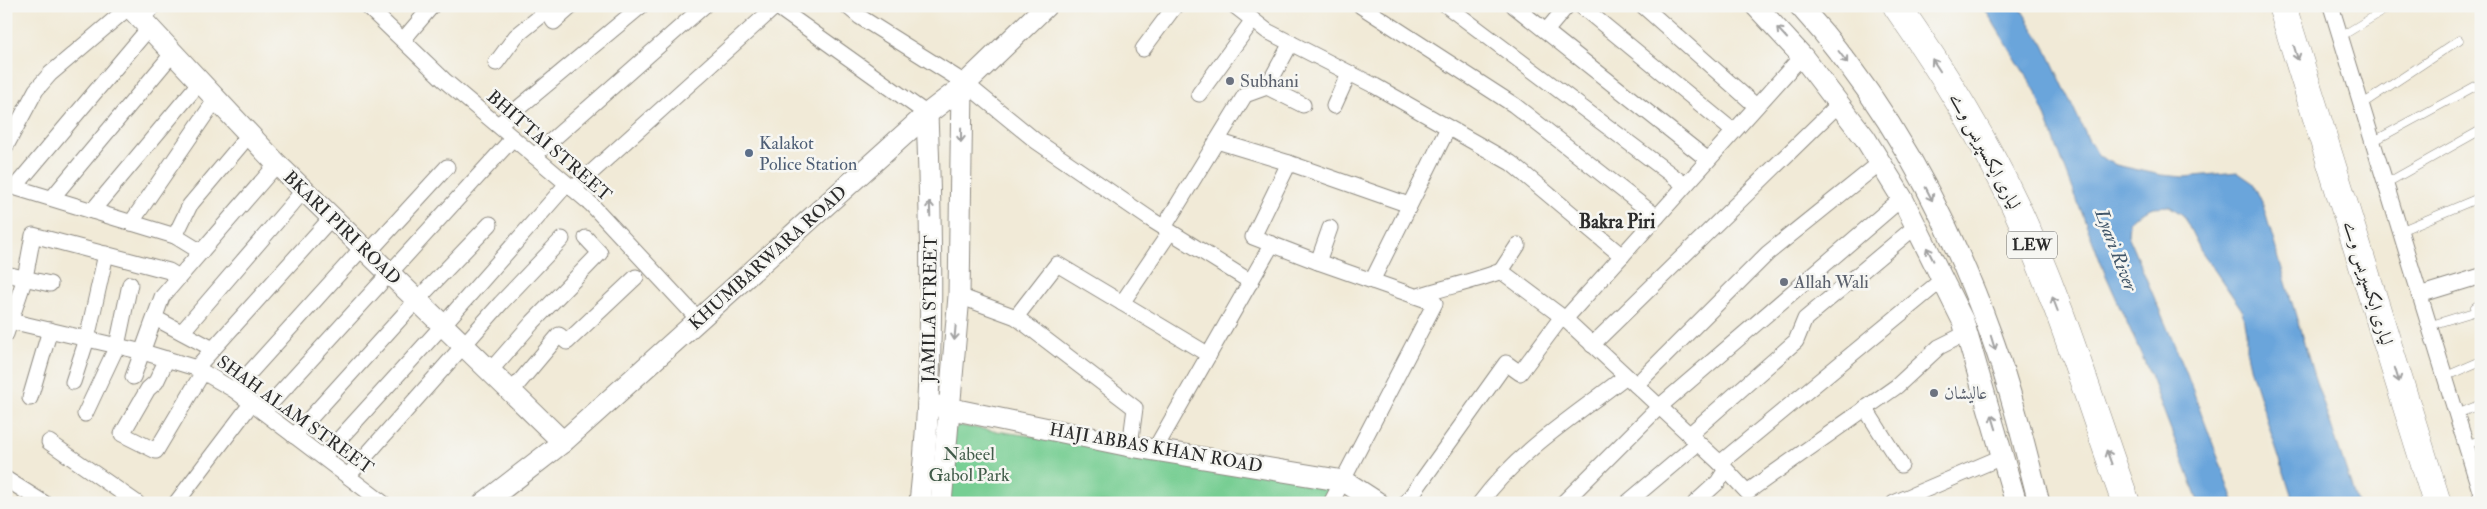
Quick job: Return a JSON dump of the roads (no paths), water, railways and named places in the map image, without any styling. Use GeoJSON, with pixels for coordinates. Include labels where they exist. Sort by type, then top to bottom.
{"type":"FeatureCollection","features":[{"type":"Feature","properties":{"kind":"highway","name":"لیاری ایکسپریس وے"},"geometry":{"type":"LineString","coordinates":[[1897,6],[1953,90],[2014,205],[2064,326],[2126,503]]}},
{"type":"Feature","properties":{"kind":"highway","name":"لیاری ایکسپریس وے"},"geometry":{"type":"LineString","coordinates":[[2282,6],[2437,503]]}},
{"type":"Feature","properties":{"kind":"main road","name":"KHUMBARWARA ROAD"},"geometry":{"type":"LineString","coordinates":[[484,503],[563,442],[927,114],[963,85],[1046,6]]}},
{"type":"Feature","properties":{"kind":"main road"},"geometry":{"type":"LineString","coordinates":[[1756,6],[1802,56],[1839,104],[1881,162],[1902,198],[1967,333],[2016,503]]}},
{"type":"Feature","properties":{"kind":"main road"},"geometry":{"type":"LineString","coordinates":[[1800,6],[1827,36],[1864,85],[1910,158],[1957,250],[1991,335],[2022,436],[2039,503]]}},
{"type":"Feature","properties":{"kind":"main road","name":"BKARI PIRI ROAD"},"geometry":{"type":"LineString","coordinates":[[138,16],[277,164],[563,442]]}},
{"type":"Feature","properties":{"kind":"main road"},"geometry":{"type":"LineString","coordinates":[[941,503],[958,296],[963,85]]}},
{"type":"Feature","properties":{"kind":"main road","name":"JAMILA STREET"},"geometry":{"type":"LineString","coordinates":[[920,503],[928,404],[932,256],[927,114]]}},
{"type":"Feature","properties":{"kind":"main road","name":"HAJI ABBAS KHAN ROAD"},"geometry":{"type":"LineString","coordinates":[[928,404],[1130,446],[1344,481],[1378,503]]}},
{"type":"Feature","properties":{"kind":"street","name":"BHITTAI STREET"},"geometry":{"type":"LineString","coordinates":[[368,6],[444,80],[591,204],[699,320]]}},
{"type":"Feature","properties":{"kind":"street"},"geometry":{"type":"LineString","coordinates":[[403,40],[432,6]]}},
{"type":"Feature","properties":{"kind":"street"},"geometry":{"type":"LineString","coordinates":[[496,63],[516,36],[547,11],[554,22],[572,6]]}},
{"type":"Feature","properties":{"kind":"street"},"geometry":{"type":"LineString","coordinates":[[498,126],[641,6]]}},
{"type":"Feature","properties":{"kind":"street"},"geometry":{"type":"LineString","coordinates":[[534,156],[704,6]]}},
{"type":"Feature","properties":{"kind":"street"},"geometry":{"type":"LineString","coordinates":[[322,457],[570,186],[776,6],[927,114]]}},
{"type":"Feature","properties":{"kind":"street"},"geometry":{"type":"LineString","coordinates":[[847,6],[863,12],[1036,141],[1167,230],[1251,282]]}},
{"type":"Feature","properties":{"kind":"street"},"geometry":{"type":"LineString","coordinates":[[1143,49],[1175,6]]}},
{"type":"Feature","properties":{"kind":"street"},"geometry":{"type":"LineString","coordinates":[[1235,6],[1267,31],[1511,163],[1622,256]]}},
{"type":"Feature","properties":{"kind":"street"},"geometry":{"type":"LineString","coordinates":[[1361,6],[1514,105],[1657,217]]}},
{"type":"Feature","properties":{"kind":"street"},"geometry":{"type":"LineString","coordinates":[[1446,6],[1685,185]]}},
{"type":"Feature","properties":{"kind":"street"},"geometry":{"type":"LineString","coordinates":[[1514,6],[1708,160]]}},
{"type":"Feature","properties":{"kind":"street"},"geometry":{"type":"LineString","coordinates":[[1546,31],[1567,6]]}},
{"type":"Feature","properties":{"kind":"street"},"geometry":{"type":"LineString","coordinates":[[1581,6],[1733,131]]}},
{"type":"Feature","properties":{"kind":"street"},"geometry":{"type":"LineString","coordinates":[[1643,6],[1756,106]]}},
{"type":"Feature","properties":{"kind":"street"},"geometry":{"type":"LineString","coordinates":[[2331,6],[2464,445],[2479,487]]}},
{"type":"Feature","properties":{"kind":"street"},"geometry":{"type":"LineString","coordinates":[[6,146],[36,90],[50,74],[138,16]]}},
{"type":"Feature","properties":{"kind":"street"},"geometry":{"type":"LineString","coordinates":[[138,16],[11,186],[175,236],[201,252]]}},
{"type":"Feature","properties":{"kind":"street"},"geometry":{"type":"LineString","coordinates":[[1199,94],[1253,20]]}},
{"type":"Feature","properties":{"kind":"street"},"geometry":{"type":"LineString","coordinates":[[1122,303],[1167,230],[1245,95],[1267,86],[1291,43]]}},
{"type":"Feature","properties":{"kind":"street"},"geometry":{"type":"LineString","coordinates":[[52,198],[173,53]]}},
{"type":"Feature","properties":{"kind":"street"},"geometry":{"type":"LineString","coordinates":[[1406,503],[1506,363],[1520,373],[1563,318],[1622,256],[1802,56]]}},
{"type":"Feature","properties":{"kind":"street"},"geometry":{"type":"LineString","coordinates":[[1334,106],[1349,74]]}},
{"type":"Feature","properties":{"kind":"street"},"geometry":{"type":"LineString","coordinates":[[92,210],[200,82]]}},
{"type":"Feature","properties":{"kind":"street"},"geometry":{"type":"LineString","coordinates":[[1267,86],[1302,105]]}},
{"type":"Feature","properties":{"kind":"street"},"geometry":{"type":"LineString","coordinates":[[131,222],[216,99]]}},
{"type":"Feature","properties":{"kind":"street"},"geometry":{"type":"LineString","coordinates":[[1592,345],[1685,252],[1839,104]]}},
{"type":"Feature","properties":{"kind":"street"},"geometry":{"type":"LineString","coordinates":[[1372,281],[1448,128]]}},
{"type":"Feature","properties":{"kind":"street"},"geometry":{"type":"LineString","coordinates":[[175,236],[190,205],[249,134]]}},
{"type":"Feature","properties":{"kind":"street"},"geometry":{"type":"LineString","coordinates":[[176,503],[257,408],[389,274],[513,138]]}},
{"type":"Feature","properties":{"kind":"street"},"geometry":{"type":"LineString","coordinates":[[1217,142],[1289,163],[1410,205]]}},
{"type":"Feature","properties":{"kind":"street"},"geometry":{"type":"LineString","coordinates":[[1480,503],[1497,480],[1516,462],[1631,380],[1768,253],[1881,162]]}},
{"type":"Feature","properties":{"kind":"street"},"geometry":{"type":"LineString","coordinates":[[1289,163],[1253,237],[1435,303],[1331,503]]}},
{"type":"Feature","properties":{"kind":"street"},"geometry":{"type":"LineString","coordinates":[[133,377],[162,297],[277,164]]}},
{"type":"Feature","properties":{"kind":"street"},"geometry":{"type":"LineString","coordinates":[[234,390],[365,250],[447,167]]}},
{"type":"Feature","properties":{"kind":"street"},"geometry":{"type":"LineString","coordinates":[[182,332],[304,190]]}},
{"type":"Feature","properties":{"kind":"street"},"geometry":{"type":"LineString","coordinates":[[1563,503],[1659,407],[1902,198]]}},
{"type":"Feature","properties":{"kind":"street"},"geometry":{"type":"LineString","coordinates":[[167,359],[156,382],[148,389],[122,434],[156,451],[199,370],[213,348],[332,217]]}},
{"type":"Feature","properties":{"kind":"street"},"geometry":{"type":"LineString","coordinates":[[294,436],[417,300],[490,224]]}},
{"type":"Feature","properties":{"kind":"street"},"geometry":{"type":"LineString","coordinates":[[1628,503],[1796,341],[1805,319],[1916,226]]}},
{"type":"Feature","properties":{"kind":"street"},"geometry":{"type":"LineString","coordinates":[[1318,262],[1330,228]]}},
{"type":"Feature","properties":{"kind":"street"},"geometry":{"type":"LineString","coordinates":[[7,325],[25,278],[33,235],[168,271],[179,277]]}},
{"type":"Feature","properties":{"kind":"street"},"geometry":{"type":"LineString","coordinates":[[490,371],[533,322],[600,253],[586,238]]}},
{"type":"Feature","properties":{"kind":"street"},"geometry":{"type":"LineString","coordinates":[[348,476],[501,303],[562,239]]}},
{"type":"Feature","properties":{"kind":"street"},"geometry":{"type":"LineString","coordinates":[[1155,449],[1272,244]]}},
{"type":"Feature","properties":{"kind":"street"},"geometry":{"type":"LineString","coordinates":[[1418,296],[1450,286],[1473,282],[1501,271],[1518,245]]}},
{"type":"Feature","properties":{"kind":"street"},"geometry":{"type":"LineString","coordinates":[[73,382],[87,339],[106,254]]}},
{"type":"Feature","properties":{"kind":"street"},"geometry":{"type":"LineString","coordinates":[[1016,317],[1057,264],[1209,355]]}},
{"type":"Feature","properties":{"kind":"street"},"geometry":{"type":"LineString","coordinates":[[1501,271],[1563,318],[1694,439],[1747,492],[1896,386],[1939,347],[1967,333]]}},
{"type":"Feature","properties":{"kind":"street"},"geometry":{"type":"LineString","coordinates":[[6,274],[50,284]]}},
{"type":"Feature","properties":{"kind":"street"},"geometry":{"type":"LineString","coordinates":[[2419,295],[2481,276]]}},
{"type":"Feature","properties":{"kind":"street"},"geometry":{"type":"LineString","coordinates":[[511,392],[559,335],[567,342],[636,277]]}},
{"type":"Feature","properties":{"kind":"street"},"geometry":{"type":"LineString","coordinates":[[1695,503],[1718,482],[1722,467],[1943,280]]}},
{"type":"Feature","properties":{"kind":"street"},"geometry":{"type":"LineString","coordinates":[[85,414],[117,346],[130,284]]}},
{"type":"Feature","properties":{"kind":"street"},"geometry":{"type":"LineString","coordinates":[[958,296],[1016,317],[1135,408],[1130,446]]}},
{"type":"Feature","properties":{"kind":"street"},"geometry":{"type":"LineString","coordinates":[[155,318],[213,348]]}},
{"type":"Feature","properties":{"kind":"street","name":"SHAH ALAM STREET"},"geometry":{"type":"LineString","coordinates":[[7,325],[50,330],[143,352],[199,370],[234,390],[384,503]]}},
{"type":"Feature","properties":{"kind":"street"},"geometry":{"type":"LineString","coordinates":[[30,398],[50,330]]}},
{"type":"Feature","properties":{"kind":"street"},"geometry":{"type":"LineString","coordinates":[[1865,408],[1901,465]]}},
{"type":"Feature","properties":{"kind":"street"},"geometry":{"type":"LineString","coordinates":[[49,442],[137,503]]}},
{"type":"Feature","properties":{"kind":"street"},"geometry":{"type":"LineString","coordinates":[[1894,503],[2004,456]]}},
{"type":"Feature","properties":{"kind":"street"},"geometry":{"type":"LineString","coordinates":[[6,479],[44,503]]}},
{"type":"Feature","properties":{"kind":"lane"},"geometry":{"type":"LineString","coordinates":[[138,16],[159,6]]}},
{"type":"Feature","properties":{"kind":"lane"},"geometry":{"type":"LineString","coordinates":[[2340,37],[2391,6]]}},
{"type":"Feature","properties":{"kind":"lane"},"geometry":{"type":"LineString","coordinates":[[2361,105],[2459,40]]}},
{"type":"Feature","properties":{"kind":"lane"},"geometry":{"type":"LineString","coordinates":[[2372,142],[2481,83]]}},
{"type":"Feature","properties":{"kind":"lane"},"geometry":{"type":"LineString","coordinates":[[2385,184],[2481,130]]}},
{"type":"Feature","properties":{"kind":"lane"},"geometry":{"type":"LineString","coordinates":[[2400,231],[2481,197]]}},
{"type":"Feature","properties":{"kind":"lane"},"geometry":{"type":"LineString","coordinates":[[2428,326],[2477,311],[2475,306],[2481,304]]}},
{"type":"Feature","properties":{"kind":"lane"},"geometry":{"type":"LineString","coordinates":[[2444,377],[2481,361]]}},
{"type":"Feature","properties":{"kind":"lane"},"geometry":{"type":"LineString","coordinates":[[2455,415],[2481,404]]}},
{"type":"Feature","properties":{"kind":"lane"},"geometry":{"type":"LineString","coordinates":[[2464,445],[2481,440]]}},
{"type":"Feature","properties":{"kind":"water","name":"Lyari River"},"geometry":{"type":"Polygon","coordinates":[[[1983,6],[2019,6],[2044,45],[2088,139],[2099,156],[2116,165],[2161,175],[2184,177],[2237,172],[2253,183],[2262,202],[2313,373],[2357,503],[2294,503],[2251,371],[2246,349],[2246,332],[2242,310],[2200,249],[2183,215],[2169,206],[2154,207],[2138,214],[2129,222],[2128,236],[2186,372],[2235,503],[2199,503],[2146,365],[2104,271],[2036,92],[1983,6]]]}},
{"type":"Feature","properties":{"kind":"place","name":"Subhani"},"geometry":{"type":"Point","coordinates":[1230,81]}},
{"type":"Feature","properties":{"kind":"place","name":"Kalakot Police Station"},"geometry":{"type":"Point","coordinates":[749,153]}},
{"type":"Feature","properties":{"kind":"place","name":"Allah Wali"},"geometry":{"type":"Point","coordinates":[1784,282]}},
{"type":"Feature","properties":{"kind":"place","name":"عالیشان"},"geometry":{"type":"Point","coordinates":[1934,393]}},
{"type":"Feature","properties":{"kind":"district","name":"Bakra Piri"},"geometry":{"type":"Point","coordinates":[1617,222]}},
{"type":"Feature","properties":{"kind":"park label","name":"Nabeel Gabol Park"},"geometry":{"type":"Point","coordinates":[969,464]}}]}
